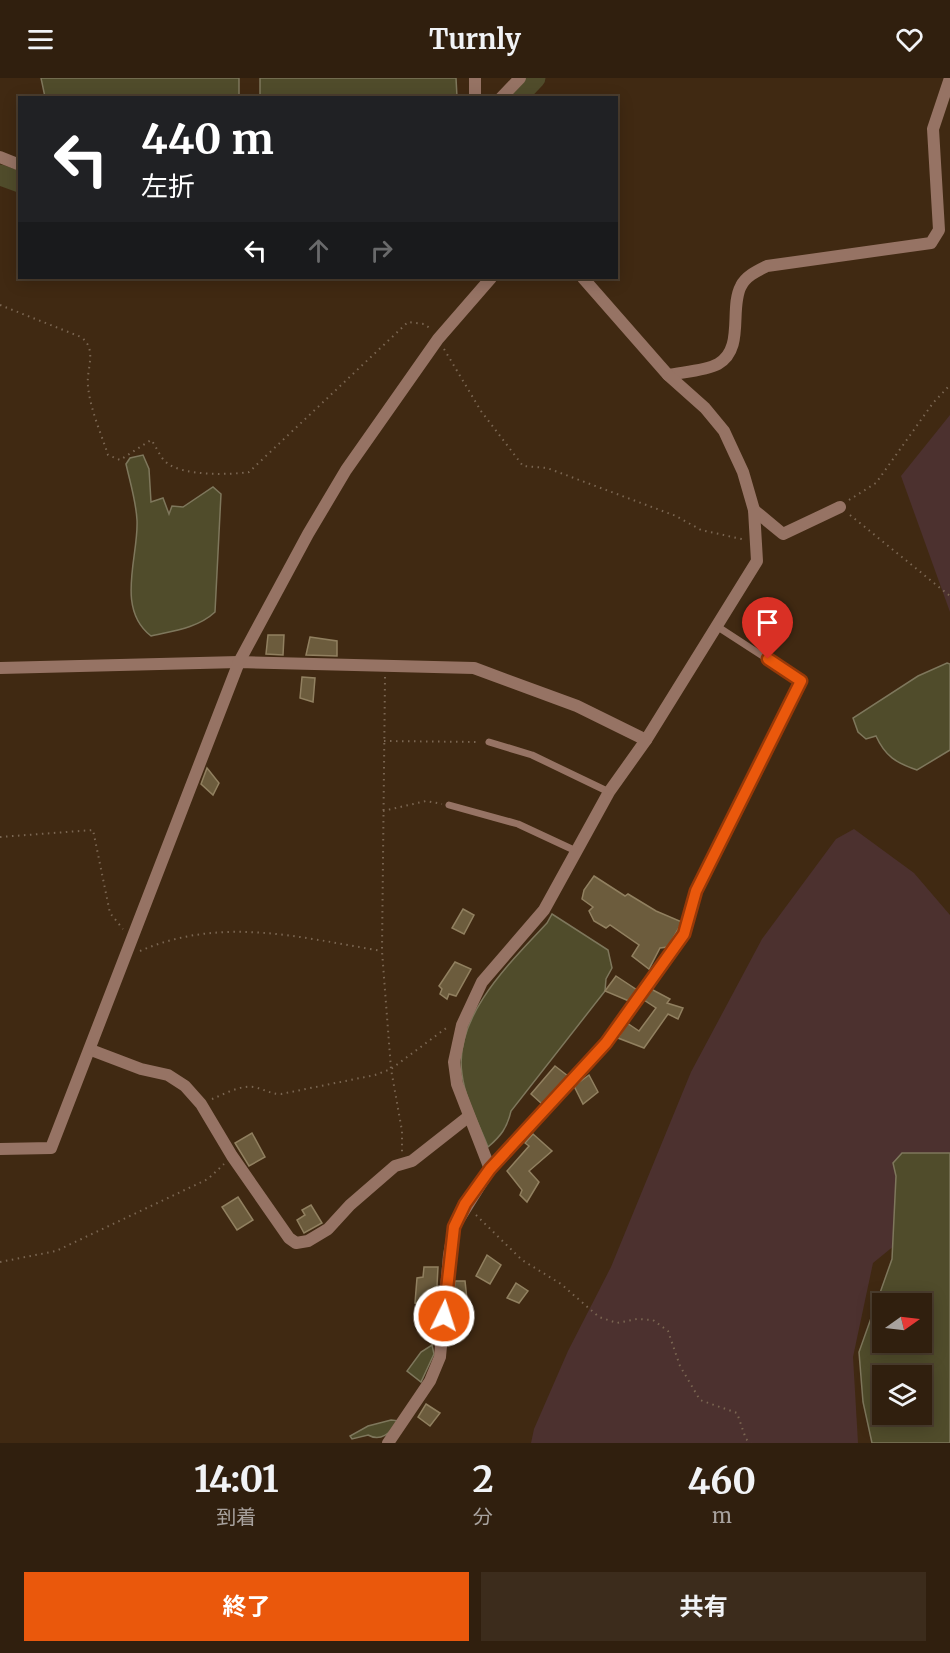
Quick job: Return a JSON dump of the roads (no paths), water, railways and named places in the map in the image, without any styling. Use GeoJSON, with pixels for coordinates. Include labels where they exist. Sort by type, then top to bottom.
{"type":"FeatureCollection","features":[{"type":"Feature","properties":{"kind":"street"},"geometry":{"type":"LineString","coordinates":[[475,96],[476,78]]}},
{"type":"Feature","properties":{"kind":"street"},"geometry":{"type":"LineString","coordinates":[[503,96],[520,78]]}},
{"type":"Feature","properties":{"kind":"street"},"geometry":{"type":"LineString","coordinates":[[668,375],[717,364],[726,356],[732,345],[736,322],[736,300],[741,285],[752,274],[767,266],[931,243],[939,230],[933,129],[949,81]]}},
{"type":"Feature","properties":{"kind":"street"},"geometry":{"type":"LineString","coordinates":[[0,157],[18,164]]}},
{"type":"Feature","properties":{"kind":"street"},"geometry":{"type":"LineString","coordinates":[[0,1149],[51,1148],[91,1050],[239,662],[323,507],[438,339],[490,279]]}},
{"type":"Feature","properties":{"kind":"street"},"geometry":{"type":"LineString","coordinates":[[490,1169],[457,1084],[454,1062],[462,1025],[482,982],[544,910],[609,792],[646,740],[757,561],[758,543],[754,510],[739,461],[724,431],[705,408],[668,375],[584,279]]}},
{"type":"Feature","properties":{"kind":"street"},"geometry":{"type":"LineString","coordinates":[[754,510],[783,534],[840,507]]}},
{"type":"Feature","properties":{"kind":"street"},"geometry":{"type":"LineString","coordinates":[[0,668],[239,662],[474,668],[577,706],[646,740]]}},
{"type":"Feature","properties":{"kind":"street"},"geometry":{"type":"LineString","coordinates":[[91,1050],[141,1069],[168,1075],[185,1086],[201,1104],[232,1156],[289,1238],[296,1243],[308,1241],[328,1229],[350,1205],[395,1166],[412,1161],[468,1117]]}},
{"type":"Feature","properties":{"kind":"street"},"geometry":{"type":"LineString","coordinates":[[388,1443],[430,1381],[440,1357],[448,1255],[454,1227],[465,1204],[490,1169],[540,1114]]}},
{"type":"Feature","properties":{"kind":"lane"},"geometry":{"type":"LineString","coordinates":[[540,1114],[606,1043],[684,934],[696,891],[801,681],[718,627]]}},
{"type":"Feature","properties":{"kind":"lane"},"geometry":{"type":"LineString","coordinates":[[489,742],[532,754],[609,792]]}},
{"type":"Feature","properties":{"kind":"lane"},"geometry":{"type":"LineString","coordinates":[[449,805],[518,824],[576,851]]}},
{"type":"Feature","properties":{"kind":"waterway"},"geometry":{"type":"LineString","coordinates":[[518,96],[535,78]]}},
{"type":"Feature","properties":{"kind":"waterway"},"geometry":{"type":"LineString","coordinates":[[0,175],[18,181]]}}]}
